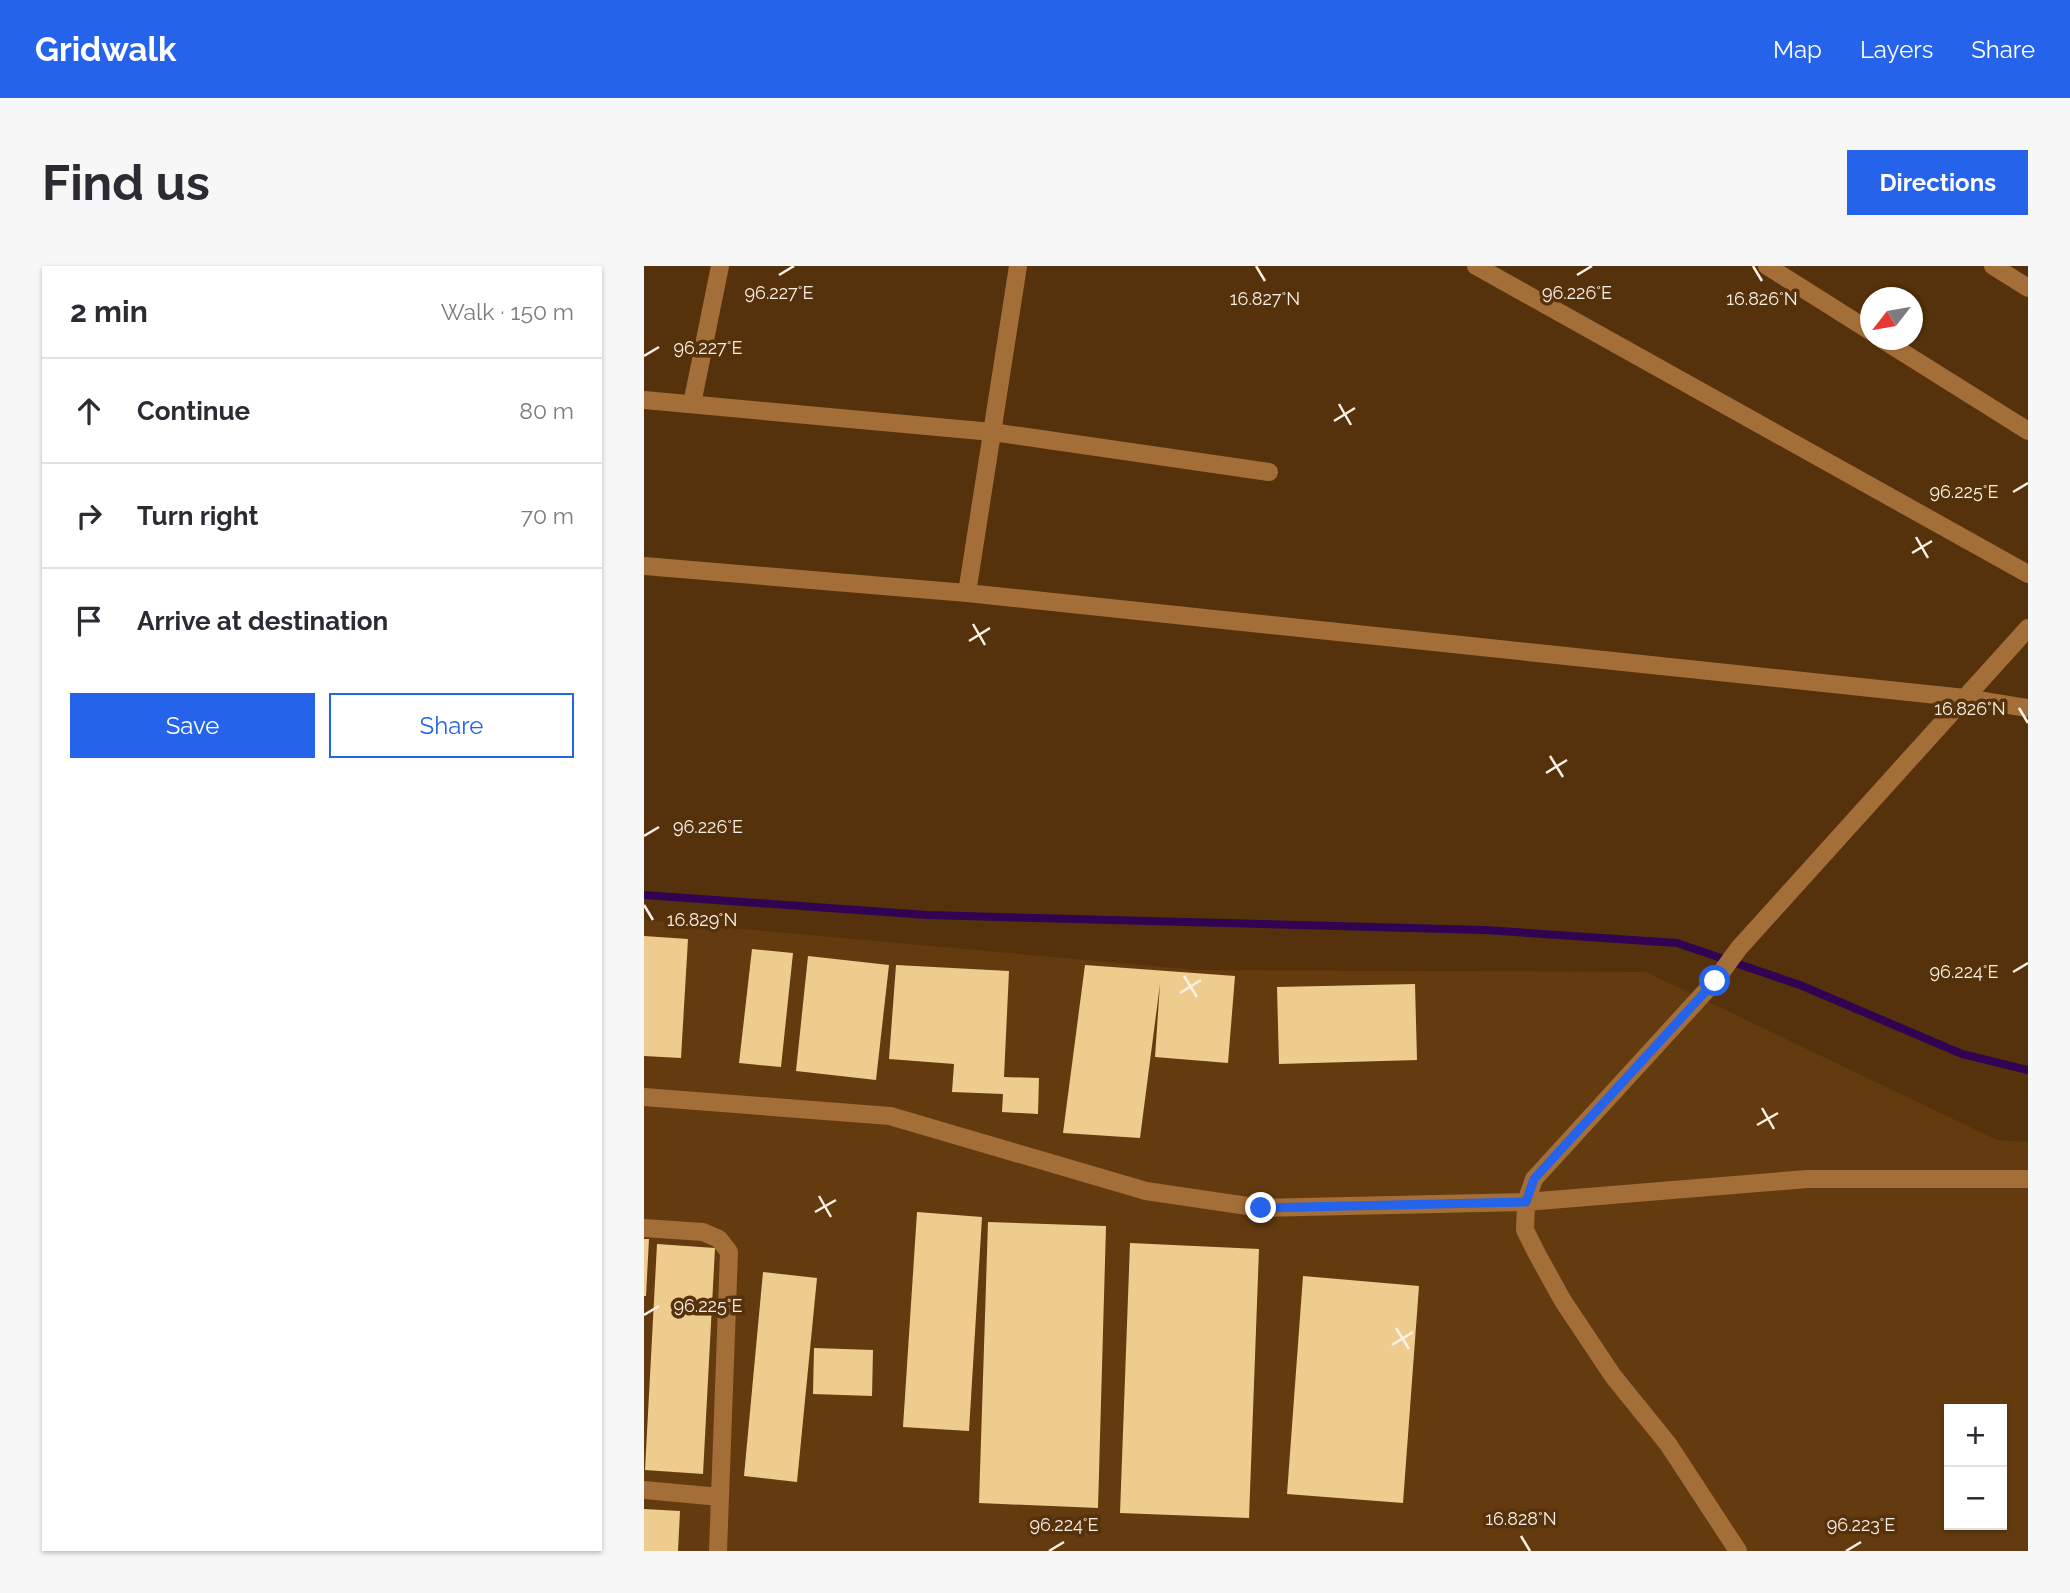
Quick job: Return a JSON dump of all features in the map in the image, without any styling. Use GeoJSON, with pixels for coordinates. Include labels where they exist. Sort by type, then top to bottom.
{"type":"FeatureCollection","features":[{"type":"Feature","properties":{"kind":"street"},"geometry":{"type":"LineString","coordinates":[[692,404],[720,266]]}},
{"type":"Feature","properties":{"kind":"street"},"geometry":{"type":"LineString","coordinates":[[967,593],[1018,266]]}},
{"type":"Feature","properties":{"kind":"street"},"geometry":{"type":"LineString","coordinates":[[1476,266],[2028,574]]}},
{"type":"Feature","properties":{"kind":"street"},"geometry":{"type":"LineString","coordinates":[[1767,266],[1860,324]]}},
{"type":"Feature","properties":{"kind":"street"},"geometry":{"type":"LineString","coordinates":[[1993,266],[2028,288]]}},
{"type":"Feature","properties":{"kind":"street"},"geometry":{"type":"LineString","coordinates":[[1899,350],[2028,431]]}},
{"type":"Feature","properties":{"kind":"street"},"geometry":{"type":"LineString","coordinates":[[644,400],[992,432],[1269,472]]}},
{"type":"Feature","properties":{"kind":"street"},"geometry":{"type":"LineString","coordinates":[[644,566],[967,593],[1965,698],[2028,708]]}},
{"type":"Feature","properties":{"kind":"street"},"geometry":{"type":"LineString","coordinates":[[1738,1551],[1668,1444],[1613,1376],[1563,1301],[1525,1230],[1526,1202],[1534,1179],[1715,981],[1739,948],[2028,628]]}},
{"type":"Feature","properties":{"kind":"street"},"geometry":{"type":"LineString","coordinates":[[644,1097],[890,1116],[1146,1191],[1261,1208],[1526,1202],[1807,1179],[2028,1179]]}},
{"type":"Feature","properties":{"kind":"street"},"geometry":{"type":"LineString","coordinates":[[644,1228],[703,1232],[719,1239],[729,1252],[718,1551]]}},
{"type":"Feature","properties":{"kind":"street"},"geometry":{"type":"LineString","coordinates":[[644,1490],[720,1497]]}},
{"type":"Feature","properties":{"kind":"shaded area"},"geometry":{"type":"Polygon","coordinates":[[[644,920],[1197,970],[1646,972],[1997,1140],[2028,1142],[2028,1551],[644,1551],[644,920]]]}},
{"type":"Feature","properties":{"kind":"building"},"geometry":{"type":"Polygon","coordinates":[[[644,936],[688,939],[681,1058],[644,1056],[644,936]]]}},
{"type":"Feature","properties":{"kind":"building"},"geometry":{"type":"Polygon","coordinates":[[[752,949],[793,953],[781,1067],[739,1063],[752,949]]]}},
{"type":"Feature","properties":{"kind":"building"},"geometry":{"type":"Polygon","coordinates":[[[808,956],[889,965],[876,1080],[796,1071],[808,956]]]}},
{"type":"Feature","properties":{"kind":"building"},"geometry":{"type":"Polygon","coordinates":[[[896,965],[1009,971],[1004,1077],[1039,1078],[1038,1114],[1002,1112],[1003,1094],[952,1092],[954,1064],[889,1059],[896,965]]]}},
{"type":"Feature","properties":{"kind":"building"},"geometry":{"type":"Polygon","coordinates":[[[1085,965],[1235,976],[1228,1063],[1155,1057],[1160,984],[1140,1138],[1063,1133],[1085,965]]]}},
{"type":"Feature","properties":{"kind":"building"},"geometry":{"type":"Polygon","coordinates":[[[1415,984],[1417,1060],[1279,1064],[1277,987],[1415,984]]]}},
{"type":"Feature","properties":{"kind":"building"},"geometry":{"type":"Polygon","coordinates":[[[917,1212],[982,1217],[969,1431],[903,1427],[917,1212]]]}},
{"type":"Feature","properties":{"kind":"building"},"geometry":{"type":"Polygon","coordinates":[[[988,1222],[1106,1226],[1098,1508],[979,1503],[988,1222]]]}},
{"type":"Feature","properties":{"kind":"building"},"geometry":{"type":"Polygon","coordinates":[[[644,1239],[649,1239],[646,1296],[644,1296],[644,1239]]]}},
{"type":"Feature","properties":{"kind":"building"},"geometry":{"type":"Polygon","coordinates":[[[1130,1243],[1259,1249],[1249,1518],[1120,1513],[1130,1243]]]}},
{"type":"Feature","properties":{"kind":"building"},"geometry":{"type":"Polygon","coordinates":[[[657,1244],[715,1248],[703,1474],[645,1470],[657,1244]]]}},
{"type":"Feature","properties":{"kind":"building"},"geometry":{"type":"Polygon","coordinates":[[[763,1272],[817,1278],[797,1482],[744,1476],[763,1272]]]}},
{"type":"Feature","properties":{"kind":"building"},"geometry":{"type":"Polygon","coordinates":[[[1303,1276],[1419,1286],[1403,1503],[1287,1494],[1303,1276]]]}},
{"type":"Feature","properties":{"kind":"building"},"geometry":{"type":"Polygon","coordinates":[[[814,1348],[873,1350],[872,1396],[813,1394],[814,1348]]]}},
{"type":"Feature","properties":{"kind":"building"},"geometry":{"type":"Polygon","coordinates":[[[644,1509],[680,1511],[678,1551],[644,1551],[644,1509]]]}},
{"type":"Feature","properties":{"kind":"waterway"},"geometry":{"type":"LineString","coordinates":[[644,895],[927,915],[1484,930],[1677,943],[1800,985],[1962,1054],[2028,1070]]}},
{"type":"Feature","properties":{"kind":"route"},"geometry":{"type":"LineString","coordinates":[[1261,1208],[1526,1202],[1534,1179],[1715,981]]}}]}
